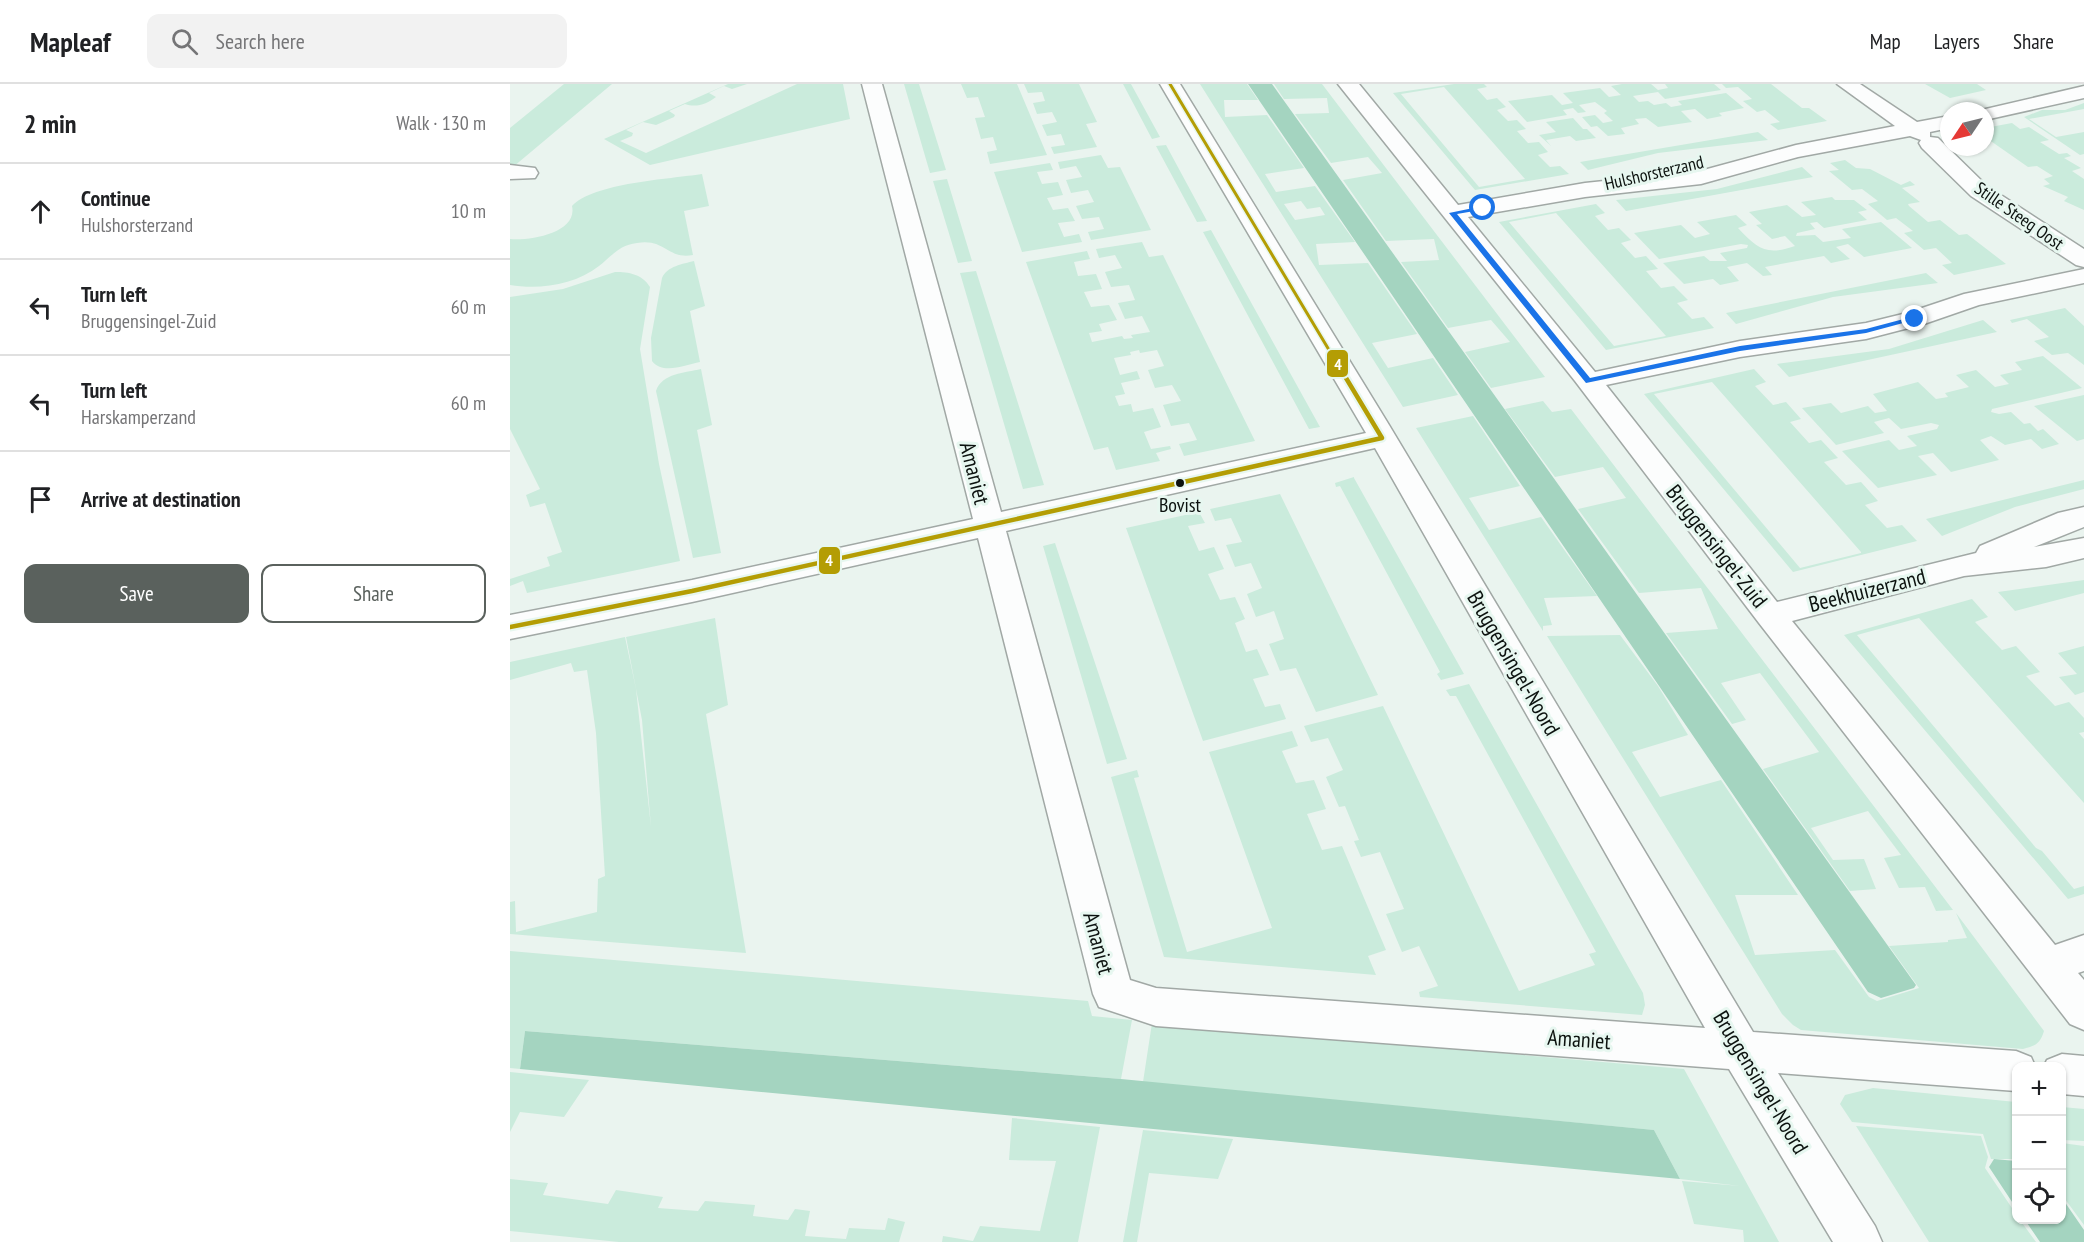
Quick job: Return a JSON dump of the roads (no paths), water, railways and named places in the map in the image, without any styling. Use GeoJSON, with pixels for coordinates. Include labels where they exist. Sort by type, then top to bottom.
{"type":"FeatureCollection","features":[{"type":"Feature","properties":{"kind":"street","name":"Amaniet"},"geometry":{"type":"LineString","coordinates":[[872,84],[988,526],[1032,680],[1113,994],[1156,1007],[2012,1071]]}},
{"type":"Feature","properties":{"kind":"street","name":"Bruggensingel-Noord"},"geometry":{"type":"LineString","coordinates":[[1170,84],[1382,438],[1741,1051],[1859,1242]]}},
{"type":"Feature","properties":{"kind":"street","name":"Stille Steeg Oost"},"geometry":{"type":"LineString","coordinates":[[1848,84],[1923,136],[1979,191],[2084,260]]}},
{"type":"Feature","properties":{"kind":"street","name":"Bruggensingel-Zuid"},"geometry":{"type":"LineString","coordinates":[[1354,85],[1452,213],[1588,381],[1770,615],[2066,959],[2084,1011]]}},
{"type":"Feature","properties":{"kind":"street"},"geometry":{"type":"LineString","coordinates":[[1994,112],[2084,92]]}},
{"type":"Feature","properties":{"kind":"street","name":"Hulshorsterzand"},"geometry":{"type":"LineString","coordinates":[[1452,213],[1585,190],[1701,177],[1796,151],[1923,136],[1940,127]]}},
{"type":"Feature","properties":{"kind":"street"},"geometry":{"type":"LineString","coordinates":[[1588,381],[1740,349],[1866,331],[1915,319],[1973,299],[2084,276]]}},
{"type":"Feature","properties":{"kind":"street"},"geometry":{"type":"LineString","coordinates":[[510,627],[692,591],[1382,438]]}},
{"type":"Feature","properties":{"kind":"street","name":"Beekhuizerzand"},"geometry":{"type":"LineString","coordinates":[[1964,565],[2024,537],[2069,520],[2084,517]]}},
{"type":"Feature","properties":{"kind":"street","name":"Beekhuizerzand"},"geometry":{"type":"LineString","coordinates":[[1770,615],[1964,565],[2046,556],[2084,548]]}},
{"type":"Feature","properties":{"kind":"street"},"geometry":{"type":"LineString","coordinates":[[2066,1074],[2084,1076]]}},
{"type":"Feature","properties":{"kind":"place","name":"Bovist"},"geometry":{"type":"Point","coordinates":[1180,483]}}]}
